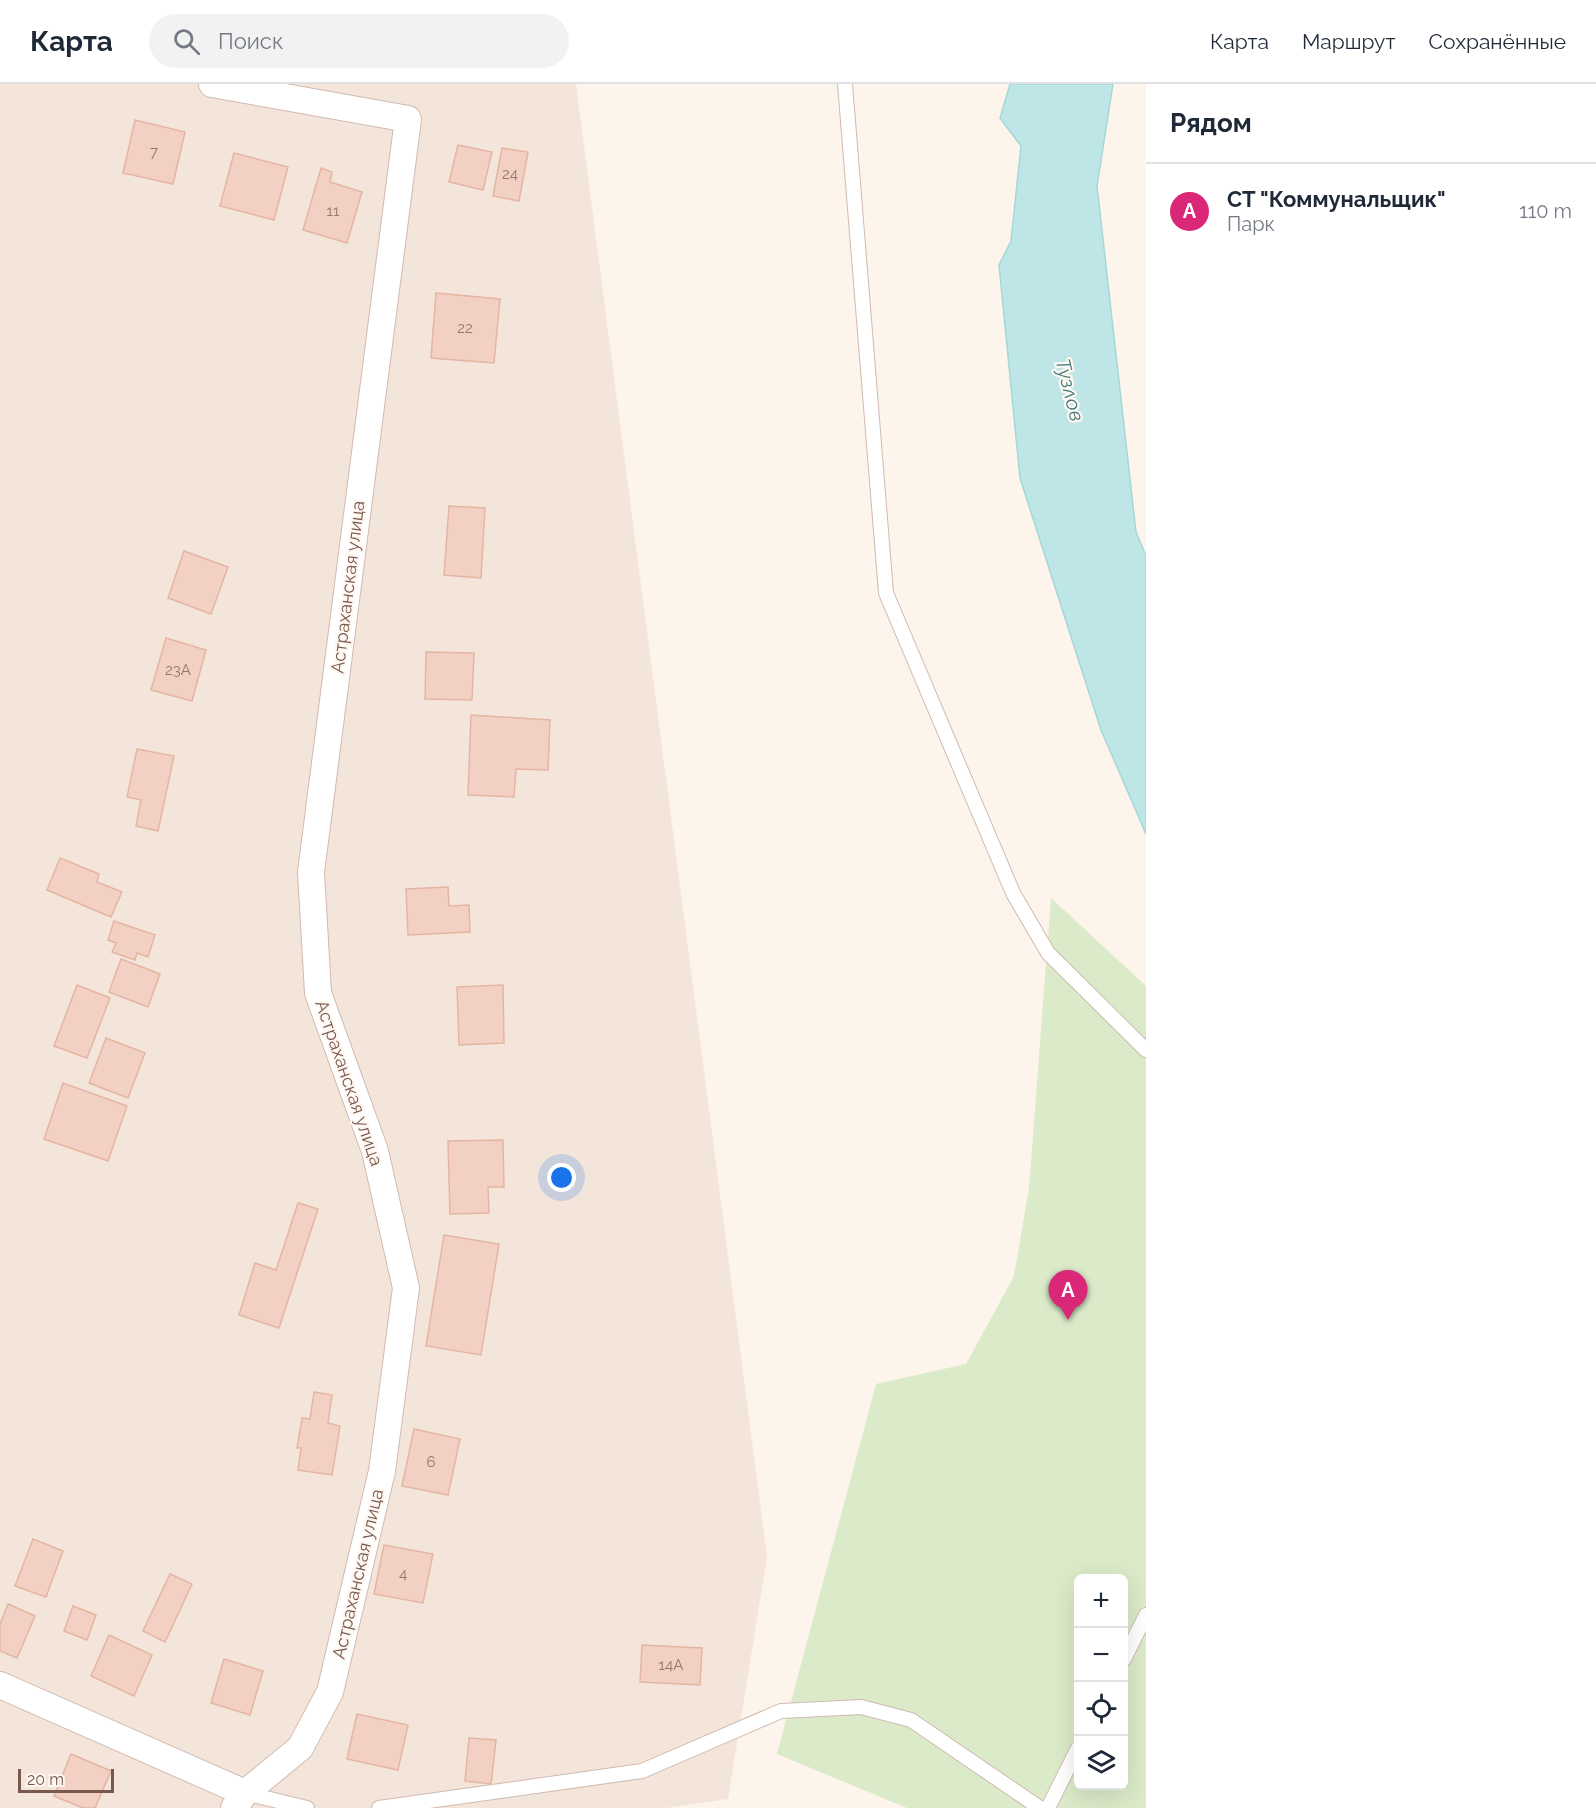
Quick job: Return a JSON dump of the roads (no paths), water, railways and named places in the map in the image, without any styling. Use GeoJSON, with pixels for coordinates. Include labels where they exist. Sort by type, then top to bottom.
{"type":"FeatureCollection","features":[{"type":"Feature","properties":{"kind":"street","name":"Астраханская улица"},"geometry":{"type":"LineString","coordinates":[[212,84],[408,119],[311,872],[318,993],[375,1150],[406,1288],[382,1471],[330,1692],[300,1748],[240,1800]]}},
{"type":"Feature","properties":{"kind":"street"},"geometry":{"type":"LineString","coordinates":[[0,1685],[240,1800]]}},
{"type":"Feature","properties":{"kind":"lane"},"geometry":{"type":"LineString","coordinates":[[845,84],[886,593],[1013,893],[1048,953],[1146,1050]]}},
{"type":"Feature","properties":{"kind":"lane"},"geometry":{"type":"LineString","coordinates":[[1128,1651],[1146,1615]]}},
{"type":"Feature","properties":{"kind":"lane"},"geometry":{"type":"LineString","coordinates":[[380,1808],[642,1771],[781,1711],[861,1707],[911,1720],[1040,1808]]}},
{"type":"Feature","properties":{"kind":"lane"},"geometry":{"type":"LineString","coordinates":[[1048,1808],[1074,1756]]}},
{"type":"Feature","properties":{"kind":"lane"},"geometry":{"type":"LineString","coordinates":[[240,1800],[307,1808]]}},
{"type":"Feature","properties":{"kind":"water","name":"Тузлов"},"geometry":{"type":"Polygon","coordinates":[[[1010,84],[1113,84],[1097,186],[1136,532],[1146,556],[1146,834],[1101,730],[1020,478],[999,265],[1011,241],[1021,146],[1000,118],[1010,84]]]}},
{"type":"Feature","properties":{"kind":"place","name":"СТ \"Коммунальщик\""},"geometry":{"type":"Point","coordinates":[1068,1320]}}]}
